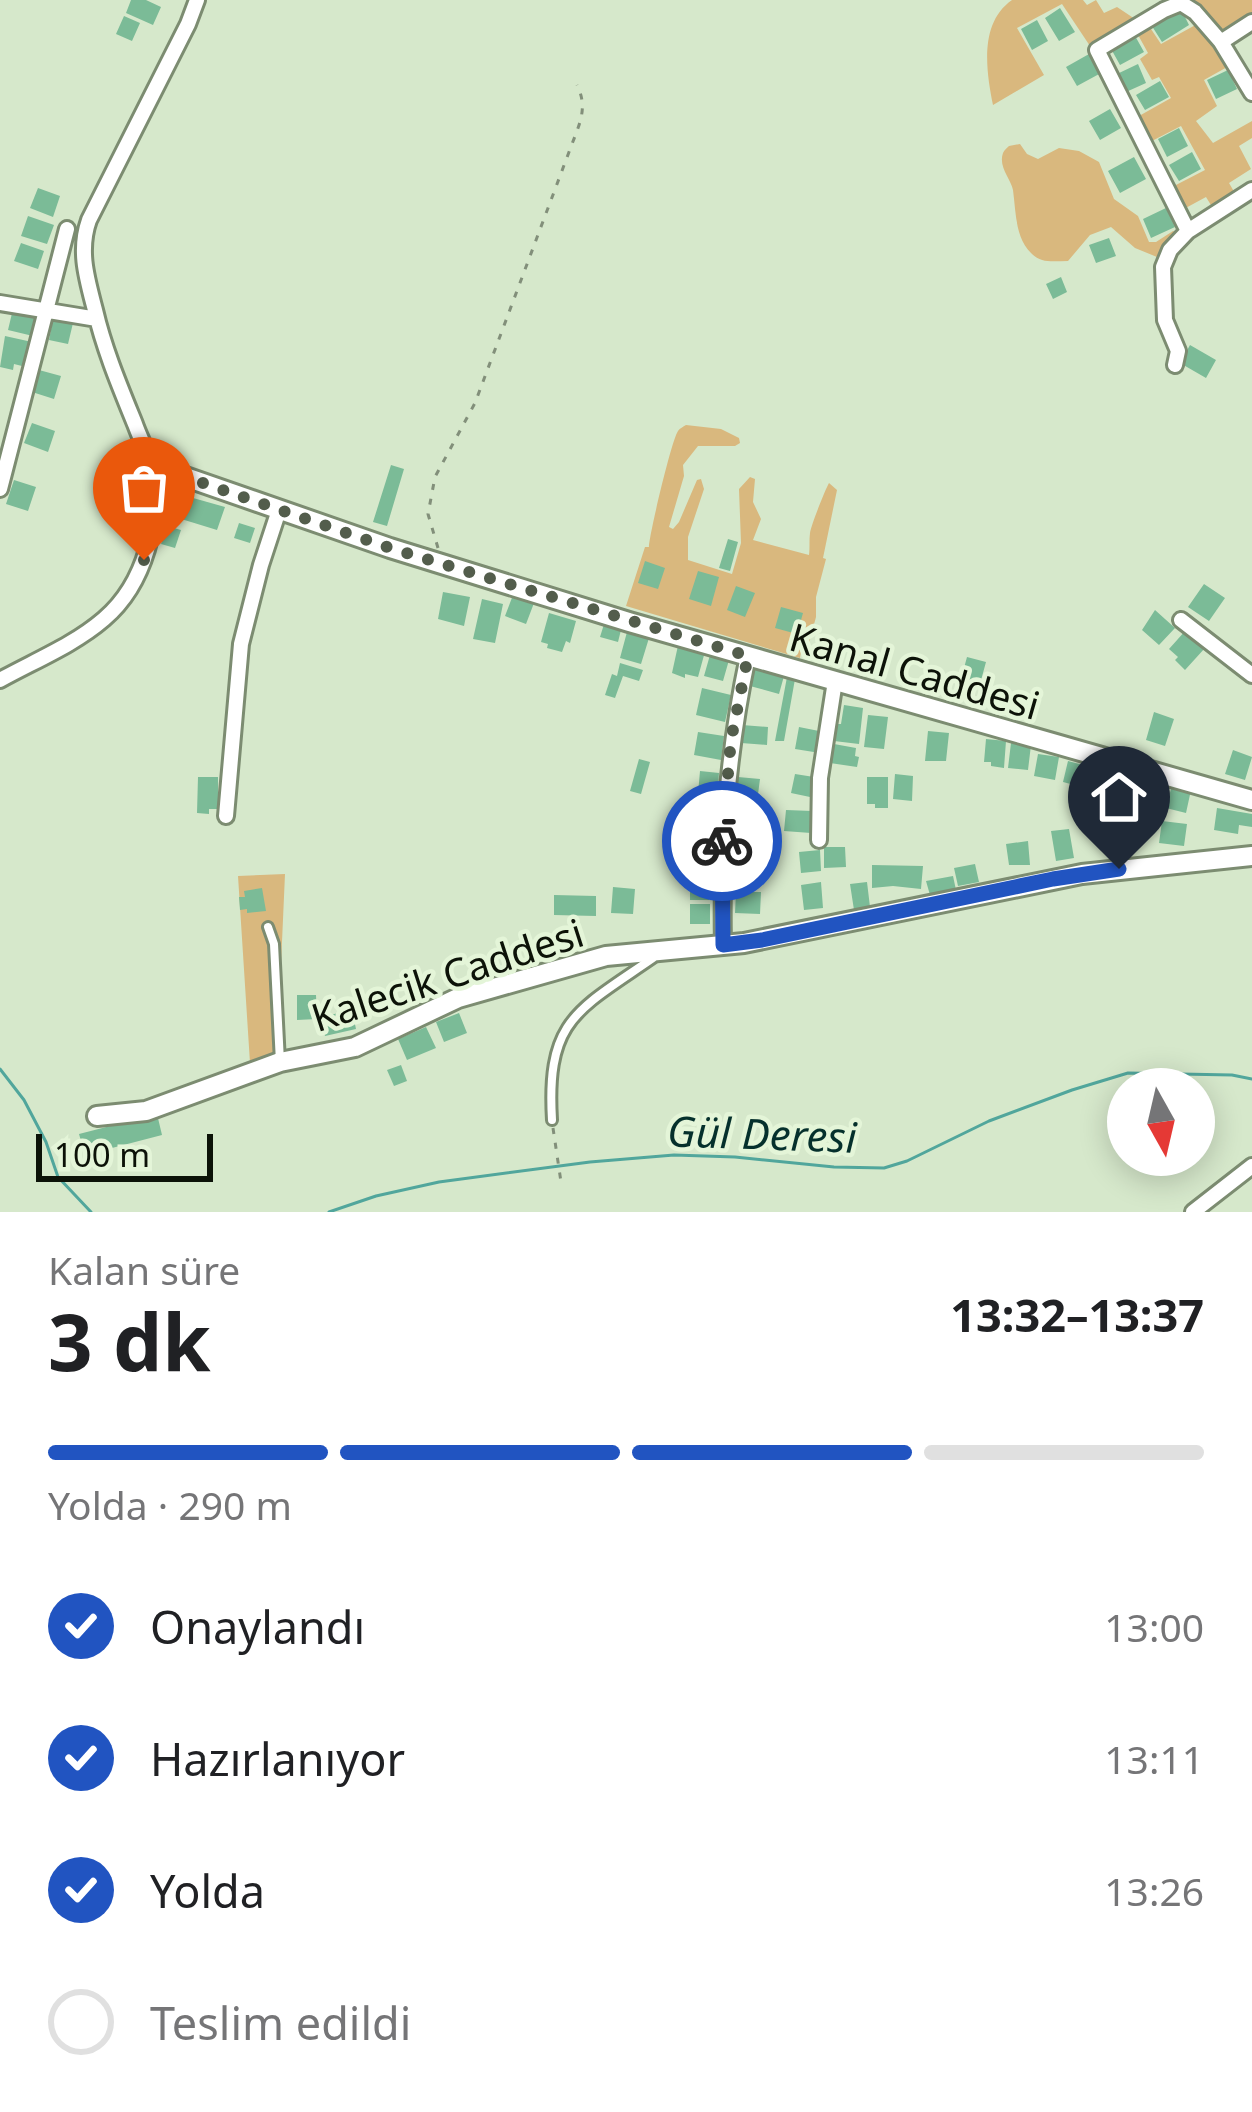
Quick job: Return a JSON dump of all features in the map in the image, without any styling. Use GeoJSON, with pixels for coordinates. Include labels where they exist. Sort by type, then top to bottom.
{"type":"FeatureCollection","features":[{"type":"Feature","properties":{"kind":"street"},"geometry":{"type":"LineString","coordinates":[[0,680],[104,619],[135,580],[151,535],[151,465],[97,319],[85,268],[85,233],[197,0]]}},
{"type":"Feature","properties":{"kind":"street"},"geometry":{"type":"LineString","coordinates":[[1188,231],[1097,50],[1181,3],[1221,42],[1252,94]]}},
{"type":"Feature","properties":{"kind":"street"},"geometry":{"type":"LineString","coordinates":[[1221,42],[1252,22]]}},
{"type":"Feature","properties":{"kind":"street"},"geometry":{"type":"LineString","coordinates":[[1175,365],[1178,351],[1165,320],[1163,267],[1170,250],[1188,231],[1252,190]]}},
{"type":"Feature","properties":{"kind":"street"},"geometry":{"type":"LineString","coordinates":[[0,489],[68,229]]}},
{"type":"Feature","properties":{"kind":"street"},"geometry":{"type":"LineString","coordinates":[[0,303],[97,319]]}},
{"type":"Feature","properties":{"kind":"street","name":"Kanal Caddesi"},"geometry":{"type":"LineString","coordinates":[[151,465],[443,565],[1252,800]]}},
{"type":"Feature","properties":{"kind":"street"},"geometry":{"type":"LineString","coordinates":[[226,816],[247,614],[279,510]]}},
{"type":"Feature","properties":{"kind":"street"},"geometry":{"type":"LineString","coordinates":[[1181,620],[1252,675]]}},
{"type":"Feature","properties":{"kind":"street"},"geometry":{"type":"LineString","coordinates":[[723,945],[724,812],[731,740],[748,656]]}},
{"type":"Feature","properties":{"kind":"street"},"geometry":{"type":"LineString","coordinates":[[819,840],[820,778],[835,681]]}},
{"type":"Feature","properties":{"kind":"street","name":"Kalecik Caddesi"},"geometry":{"type":"LineString","coordinates":[[97,1116],[146,1111],[280,1062],[355,1047],[458,998],[607,956],[762,940],[1082,874],[1252,856]]}},
{"type":"Feature","properties":{"kind":"street"},"geometry":{"type":"LineString","coordinates":[[1193,1212],[1252,1166]]}},
{"type":"Feature","properties":{"kind":"lane"},"geometry":{"type":"LineString","coordinates":[[268,926],[274,944],[280,1062]]}},
{"type":"Feature","properties":{"kind":"lane"},"geometry":{"type":"LineString","coordinates":[[552,1120],[551,1067],[573,1016],[664,950]]}},
{"type":"Feature","properties":{"kind":"path"},"geometry":{"type":"LineString","coordinates":[[443,565],[428,514],[435,478],[475,403],[572,144],[583,113],[578,85]]}},
{"type":"Feature","properties":{"kind":"path"},"geometry":{"type":"LineString","coordinates":[[552,1120],[561,1182]]}},
{"type":"Feature","properties":{"kind":"shaded area"},"geometry":{"type":"Polygon","coordinates":[[[1012,0],[1083,0],[1087,5],[1096,0],[1104,13],[1117,7],[1135,19],[1090,46],[1062,4],[1017,28],[1044,75],[993,105],[987,62],[990,34],[1001,10],[1012,0]]]}},
{"type":"Feature","properties":{"kind":"shaded area"},"geometry":{"type":"Polygon","coordinates":[[[1189,0],[1252,0],[1252,13],[1220,32],[1189,0]]]}},
{"type":"Feature","properties":{"kind":"shaded area"},"geometry":{"type":"Polygon","coordinates":[[[1199,23],[1229,66],[1204,80],[1217,106],[1196,121],[1213,143],[1252,121],[1252,138],[1239,146],[1251,169],[1229,183],[1236,195],[1214,210],[1206,197],[1182,210],[1174,186],[1205,170],[1181,126],[1150,142],[1139,116],[1171,98],[1159,77],[1152,80],[1140,59],[1148,53],[1137,33],[1149,26],[1161,44],[1199,23]]]}},
{"type":"Feature","properties":{"kind":"shaded area"},"geometry":{"type":"Polygon","coordinates":[[[1020,144],[1038,159],[1059,148],[1079,151],[1099,162],[1114,199],[1138,216],[1149,242],[1173,231],[1178,234],[1157,257],[1135,248],[1111,227],[1090,235],[1068,261],[1039,259],[1022,240],[1013,190],[1002,163],[1005,150],[1020,144]]]}},
{"type":"Feature","properties":{"kind":"shaded area"},"geometry":{"type":"Polygon","coordinates":[[[686,425],[721,429],[740,443],[698,446],[683,465],[669,527],[679,522],[697,480],[701,479],[704,489],[688,537],[688,560],[732,574],[741,543],[739,489],[750,477],[755,479],[753,502],[761,519],[753,540],[809,555],[811,529],[829,483],[837,490],[816,617],[800,658],[626,606],[645,547],[649,547],[675,438],[686,425]]]}},
{"type":"Feature","properties":{"kind":"shaded area"},"geometry":{"type":"Polygon","coordinates":[[[285,874],[280,987],[286,1052],[250,1063],[238,876],[285,874]]]}},
{"type":"Feature","properties":{"kind":"building"},"geometry":{"type":"Polygon","coordinates":[[[131,0],[161,7],[153,25],[126,13],[131,0]]]}},
{"type":"Feature","properties":{"kind":"building"},"geometry":{"type":"Polygon","coordinates":[[[1180,7],[1189,25],[1162,42],[1150,23],[1180,7]]]}},
{"type":"Feature","properties":{"kind":"building"},"geometry":{"type":"Polygon","coordinates":[[[1060,8],[1075,32],[1059,41],[1045,18],[1060,8]]]}},
{"type":"Feature","properties":{"kind":"building"},"geometry":{"type":"Polygon","coordinates":[[[124,16],[140,23],[132,41],[116,34],[124,16]]]}},
{"type":"Feature","properties":{"kind":"building"},"geometry":{"type":"Polygon","coordinates":[[[1037,20],[1048,41],[1032,50],[1021,29],[1037,20]]]}},
{"type":"Feature","properties":{"kind":"building"},"geometry":{"type":"Polygon","coordinates":[[[1134,34],[1144,52],[1120,65],[1110,47],[1134,34]]]}},
{"type":"Feature","properties":{"kind":"building"},"geometry":{"type":"Polygon","coordinates":[[[1089,54],[1101,73],[1077,86],[1066,67],[1089,54]]]}},
{"type":"Feature","properties":{"kind":"building"},"geometry":{"type":"Polygon","coordinates":[[[1138,64],[1146,83],[1126,92],[1117,74],[1138,64]]]}},
{"type":"Feature","properties":{"kind":"building"},"geometry":{"type":"Polygon","coordinates":[[[1228,70],[1237,89],[1216,99],[1207,80],[1228,70]]]}},
{"type":"Feature","properties":{"kind":"building"},"geometry":{"type":"Polygon","coordinates":[[[1160,81],[1169,97],[1145,110],[1136,95],[1160,81]]]}},
{"type":"Feature","properties":{"kind":"building"},"geometry":{"type":"Polygon","coordinates":[[[1110,109],[1121,128],[1100,140],[1089,121],[1110,109]]]}},
{"type":"Feature","properties":{"kind":"building"},"geometry":{"type":"Polygon","coordinates":[[[1179,128],[1188,146],[1167,157],[1158,139],[1179,128]]]}},
{"type":"Feature","properties":{"kind":"building"},"geometry":{"type":"Polygon","coordinates":[[[1192,152],[1201,169],[1179,181],[1169,165],[1192,152]]]}},
{"type":"Feature","properties":{"kind":"building"},"geometry":{"type":"Polygon","coordinates":[[[1134,157],[1146,179],[1120,193],[1108,171],[1134,157]]]}},
{"type":"Feature","properties":{"kind":"building"},"geometry":{"type":"Polygon","coordinates":[[[38,188],[60,196],[53,217],[30,208],[38,188]]]}},
{"type":"Feature","properties":{"kind":"building"},"geometry":{"type":"Polygon","coordinates":[[[1166,208],[1175,227],[1151,238],[1143,219],[1166,208]]]}},
{"type":"Feature","properties":{"kind":"building"},"geometry":{"type":"Polygon","coordinates":[[[28,216],[54,225],[47,244],[21,236],[28,216]]]}},
{"type":"Feature","properties":{"kind":"building"},"geometry":{"type":"Polygon","coordinates":[[[1109,238],[1116,256],[1096,263],[1089,245],[1109,238]]]}},
{"type":"Feature","properties":{"kind":"building"},"geometry":{"type":"Polygon","coordinates":[[[21,243],[44,251],[38,269],[14,261],[21,243]]]}},
{"type":"Feature","properties":{"kind":"building"},"geometry":{"type":"Polygon","coordinates":[[[1061,277],[1067,292],[1053,299],[1046,284],[1061,277]]]}},
{"type":"Feature","properties":{"kind":"building"},"geometry":{"type":"Polygon","coordinates":[[[13,309],[38,314],[33,336],[8,330],[13,309]]]}},
{"type":"Feature","properties":{"kind":"building"},"geometry":{"type":"Polygon","coordinates":[[[53,319],[73,323],[68,344],[49,340],[53,319]]]}},
{"type":"Feature","properties":{"kind":"building"},"geometry":{"type":"Polygon","coordinates":[[[5,336],[32,342],[26,367],[0,367],[5,336]]]}},
{"type":"Feature","properties":{"kind":"building"},"geometry":{"type":"Polygon","coordinates":[[[1190,345],[1216,360],[1206,378],[1180,363],[1190,345]]]}},
{"type":"Feature","properties":{"kind":"building"},"geometry":{"type":"Polygon","coordinates":[[[39,370],[61,376],[54,399],[32,392],[39,370]]]}},
{"type":"Feature","properties":{"kind":"building"},"geometry":{"type":"Polygon","coordinates":[[[32,423],[55,431],[48,452],[24,443],[32,423]]]}},
{"type":"Feature","properties":{"kind":"building"},"geometry":{"type":"Polygon","coordinates":[[[391,465],[404,469],[387,526],[373,522],[391,465]]]}},
{"type":"Feature","properties":{"kind":"building"},"geometry":{"type":"Polygon","coordinates":[[[14,480],[36,487],[28,511],[6,504],[14,480]]]}},
{"type":"Feature","properties":{"kind":"building"},"geometry":{"type":"Polygon","coordinates":[[[186,496],[225,507],[217,530],[178,518],[186,496]]]}},
{"type":"Feature","properties":{"kind":"building"},"geometry":{"type":"Polygon","coordinates":[[[239,523],[255,528],[250,543],[234,538],[239,523]]]}},
{"type":"Feature","properties":{"kind":"building"},"geometry":{"type":"Polygon","coordinates":[[[167,526],[181,530],[175,548],[161,544],[167,526]]]}},
{"type":"Feature","properties":{"kind":"building"},"geometry":{"type":"Polygon","coordinates":[[[728,539],[738,542],[730,571],[719,568],[728,539]]]}},
{"type":"Feature","properties":{"kind":"building"},"geometry":{"type":"Polygon","coordinates":[[[645,561],[665,568],[658,589],[638,583],[645,561]]]}},
{"type":"Feature","properties":{"kind":"building"},"geometry":{"type":"Polygon","coordinates":[[[698,571],[719,577],[711,606],[689,599],[698,571]]]}},
{"type":"Feature","properties":{"kind":"building"},"geometry":{"type":"Polygon","coordinates":[[[1204,584],[1225,598],[1209,621],[1188,607],[1204,584]]]}},
{"type":"Feature","properties":{"kind":"building"},"geometry":{"type":"Polygon","coordinates":[[[736,586],[755,593],[745,617],[727,610],[736,586]]]}},
{"type":"Feature","properties":{"kind":"building"},"geometry":{"type":"Polygon","coordinates":[[[443,592],[470,597],[464,626],[438,619],[443,592]]]}},
{"type":"Feature","properties":{"kind":"building"},"geometry":{"type":"Polygon","coordinates":[[[513,595],[534,603],[526,624],[505,616],[513,595]]]}},
{"type":"Feature","properties":{"kind":"building"},"geometry":{"type":"Polygon","coordinates":[[[482,599],[503,604],[495,643],[473,639],[482,599]]]}},
{"type":"Feature","properties":{"kind":"building"},"geometry":{"type":"Polygon","coordinates":[[[781,607],[803,613],[797,634],[775,628],[781,607]]]}},
{"type":"Feature","properties":{"kind":"building"},"geometry":{"type":"Polygon","coordinates":[[[1155,610],[1175,628],[1159,645],[1142,630],[1155,610]]]}},
{"type":"Feature","properties":{"kind":"building"},"geometry":{"type":"Polygon","coordinates":[[[549,613],[576,621],[562,652],[541,642],[549,613]]]}},
{"type":"Feature","properties":{"kind":"building"},"geometry":{"type":"Polygon","coordinates":[[[605,621],[622,626],[618,642],[600,637],[605,621]]]}},
{"type":"Feature","properties":{"kind":"building"},"geometry":{"type":"Polygon","coordinates":[[[1186,630],[1205,648],[1185,670],[1169,649],[1186,630]]]}},
{"type":"Feature","properties":{"kind":"building"},"geometry":{"type":"Polygon","coordinates":[[[627,632],[649,638],[641,664],[620,658],[627,632]]]}},
{"type":"Feature","properties":{"kind":"building"},"geometry":{"type":"Polygon","coordinates":[[[679,641],[706,648],[698,677],[672,673],[679,641]]]}},
{"type":"Feature","properties":{"kind":"building"},"geometry":{"type":"Polygon","coordinates":[[[710,655],[729,660],[723,681],[704,676],[710,655]]]}},
{"type":"Feature","properties":{"kind":"building"},"geometry":{"type":"Polygon","coordinates":[[[967,657],[986,662],[980,684],[961,679],[967,657]]]}},
{"type":"Feature","properties":{"kind":"building"},"geometry":{"type":"Polygon","coordinates":[[[620,663],[643,670],[639,681],[623,676],[615,698],[605,695],[620,663]]]}},
{"type":"Feature","properties":{"kind":"building"},"geometry":{"type":"Polygon","coordinates":[[[754,668],[784,676],[779,694],[750,686],[754,668]]]}},
{"type":"Feature","properties":{"kind":"building"},"geometry":{"type":"Polygon","coordinates":[[[787,677],[795,679],[784,741],[775,741],[787,677]]]}},
{"type":"Feature","properties":{"kind":"building"},"geometry":{"type":"Polygon","coordinates":[[[702,688],[731,695],[725,722],[696,715],[702,688]]]}},
{"type":"Feature","properties":{"kind":"building"},"geometry":{"type":"Polygon","coordinates":[[[1014,693],[1039,697],[1036,716],[1011,712],[1014,693]]]}},
{"type":"Feature","properties":{"kind":"building"},"geometry":{"type":"Polygon","coordinates":[[[844,705],[863,708],[859,744],[834,741],[844,705]]]}},
{"type":"Feature","properties":{"kind":"building"},"geometry":{"type":"Polygon","coordinates":[[[1154,712],[1174,719],[1165,746],[1146,740],[1154,712]]]}},
{"type":"Feature","properties":{"kind":"building"},"geometry":{"type":"Polygon","coordinates":[[[868,715],[888,717],[884,749],[864,747],[868,715]]]}},
{"type":"Feature","properties":{"kind":"building"},"geometry":{"type":"Polygon","coordinates":[[[742,725],[768,727],[767,745],[741,743],[742,725]]]}},
{"type":"Feature","properties":{"kind":"building"},"geometry":{"type":"Polygon","coordinates":[[[799,727],[824,732],[820,753],[795,749],[799,727]]]}},
{"type":"Feature","properties":{"kind":"building"},"geometry":{"type":"Polygon","coordinates":[[[928,731],[949,733],[946,761],[925,761],[928,731]]]}},
{"type":"Feature","properties":{"kind":"building"},"geometry":{"type":"Polygon","coordinates":[[[698,732],[724,736],[721,760],[694,755],[698,732]]]}},
{"type":"Feature","properties":{"kind":"building"},"geometry":{"type":"Polygon","coordinates":[[[986,739],[1006,741],[1004,768],[984,762],[986,739]]]}},
{"type":"Feature","properties":{"kind":"building"},"geometry":{"type":"Polygon","coordinates":[[[1011,743],[1031,745],[1028,770],[1008,768],[1011,743]]]}},
{"type":"Feature","properties":{"kind":"building"},"geometry":{"type":"Polygon","coordinates":[[[834,744],[856,748],[857,767],[830,763],[834,744]]]}},
{"type":"Feature","properties":{"kind":"building"},"geometry":{"type":"Polygon","coordinates":[[[1233,750],[1252,757],[1245,780],[1225,774],[1233,750]]]}},
{"type":"Feature","properties":{"kind":"building"},"geometry":{"type":"Polygon","coordinates":[[[1038,754],[1059,757],[1055,780],[1034,776],[1038,754]]]}},
{"type":"Feature","properties":{"kind":"building"},"geometry":{"type":"Polygon","coordinates":[[[639,759],[650,762],[641,794],[630,791],[639,759]]]}},
{"type":"Feature","properties":{"kind":"building"},"geometry":{"type":"Polygon","coordinates":[[[1068,761],[1087,766],[1082,787],[1063,782],[1068,761]]]}},
{"type":"Feature","properties":{"kind":"building"},"geometry":{"type":"Polygon","coordinates":[[[1094,765],[1114,770],[1107,797],[1087,792],[1094,765]]]}},
{"type":"Feature","properties":{"kind":"building"},"geometry":{"type":"Polygon","coordinates":[[[700,771],[719,773],[717,796],[698,794],[700,771]]]}},
{"type":"Feature","properties":{"kind":"building"},"geometry":{"type":"Polygon","coordinates":[[[795,774],[814,777],[810,797],[791,793],[795,774]]]}},
{"type":"Feature","properties":{"kind":"building"},"geometry":{"type":"Polygon","coordinates":[[[895,774],[913,776],[912,801],[893,799],[895,774]]]}},
{"type":"Feature","properties":{"kind":"building"},"geometry":{"type":"Polygon","coordinates":[[[198,777],[218,777],[218,809],[209,809],[209,814],[197,813],[198,777]]]}},
{"type":"Feature","properties":{"kind":"building"},"geometry":{"type":"Polygon","coordinates":[[[738,777],[760,779],[757,802],[735,800],[738,777]]]}},
{"type":"Feature","properties":{"kind":"building"},"geometry":{"type":"Polygon","coordinates":[[[867,777],[888,777],[888,808],[867,804],[867,777]]]}},
{"type":"Feature","properties":{"kind":"building"},"geometry":{"type":"Polygon","coordinates":[[[1172,785],[1191,790],[1186,813],[1166,808],[1172,785]]]}},
{"type":"Feature","properties":{"kind":"building"},"geometry":{"type":"Polygon","coordinates":[[[1217,808],[1252,814],[1252,827],[1239,825],[1238,834],[1214,830],[1217,808]]]}},
{"type":"Feature","properties":{"kind":"building"},"geometry":{"type":"Polygon","coordinates":[[[786,810],[812,811],[811,833],[784,831],[786,810]]]}},
{"type":"Feature","properties":{"kind":"building"},"geometry":{"type":"Polygon","coordinates":[[[1162,821],[1187,824],[1184,846],[1159,843],[1162,821]]]}},
{"type":"Feature","properties":{"kind":"building"},"geometry":{"type":"Polygon","coordinates":[[[1130,825],[1131,849],[1107,850],[1106,826],[1130,825]]]}},
{"type":"Feature","properties":{"kind":"building"},"geometry":{"type":"Polygon","coordinates":[[[1069,829],[1074,858],[1056,861],[1051,831],[1069,829]]]}},
{"type":"Feature","properties":{"kind":"building"},"geometry":{"type":"Polygon","coordinates":[[[685,833],[713,835],[712,856],[684,854],[685,833]]]}},
{"type":"Feature","properties":{"kind":"building"},"geometry":{"type":"Polygon","coordinates":[[[734,834],[755,836],[754,854],[733,852],[734,834]]]}},
{"type":"Feature","properties":{"kind":"building"},"geometry":{"type":"Polygon","coordinates":[[[1028,841],[1030,865],[1009,865],[1006,844],[1028,841]]]}},
{"type":"Feature","properties":{"kind":"building"},"geometry":{"type":"Polygon","coordinates":[[[824,847],[845,847],[846,867],[824,868],[824,847]]]}},
{"type":"Feature","properties":{"kind":"building"},"geometry":{"type":"Polygon","coordinates":[[[820,850],[821,871],[801,873],[799,852],[820,850]]]}},
{"type":"Feature","properties":{"kind":"building"},"geometry":{"type":"Polygon","coordinates":[[[975,864],[979,882],[958,886],[954,868],[975,864]]]}},
{"type":"Feature","properties":{"kind":"building"},"geometry":{"type":"Polygon","coordinates":[[[872,865],[923,866],[921,889],[872,888],[872,865]]]}},
{"type":"Feature","properties":{"kind":"building"},"geometry":{"type":"Polygon","coordinates":[[[953,876],[956,890],[930,895],[926,881],[953,876]]]}},
{"type":"Feature","properties":{"kind":"building"},"geometry":{"type":"Polygon","coordinates":[[[690,882],[709,882],[709,900],[690,900],[690,882]]]}},
{"type":"Feature","properties":{"kind":"building"},"geometry":{"type":"Polygon","coordinates":[[[821,882],[823,908],[804,910],[801,885],[821,882]]]}},
{"type":"Feature","properties":{"kind":"building"},"geometry":{"type":"Polygon","coordinates":[[[867,882],[870,907],[854,910],[850,884],[867,882]]]}},
{"type":"Feature","properties":{"kind":"building"},"geometry":{"type":"Polygon","coordinates":[[[613,887],[635,889],[633,914],[611,913],[613,887]]]}},
{"type":"Feature","properties":{"kind":"building"},"geometry":{"type":"Polygon","coordinates":[[[262,888],[266,911],[240,910],[239,897],[245,897],[244,891],[262,888]]]}},
{"type":"Feature","properties":{"kind":"building"},"geometry":{"type":"Polygon","coordinates":[[[736,892],[761,892],[760,914],[735,913],[736,892]]]}},
{"type":"Feature","properties":{"kind":"building"},"geometry":{"type":"Polygon","coordinates":[[[554,895],[596,896],[596,916],[554,915],[554,895]]]}},
{"type":"Feature","properties":{"kind":"building"},"geometry":{"type":"Polygon","coordinates":[[[690,904],[710,904],[710,924],[690,924],[690,904]]]}},
{"type":"Feature","properties":{"kind":"building"},"geometry":{"type":"Polygon","coordinates":[[[297,995],[316,995],[317,1019],[297,1020],[297,995]]]}},
{"type":"Feature","properties":{"kind":"building"},"geometry":{"type":"Polygon","coordinates":[[[352,1010],[356,1029],[325,1036],[321,1017],[352,1010]]]}},
{"type":"Feature","properties":{"kind":"building"},"geometry":{"type":"Polygon","coordinates":[[[459,1013],[467,1033],[444,1042],[436,1022],[459,1013]]]}},
{"type":"Feature","properties":{"kind":"building"},"geometry":{"type":"Polygon","coordinates":[[[426,1027],[436,1048],[407,1060],[398,1039],[426,1027]]]}},
{"type":"Feature","properties":{"kind":"building"},"geometry":{"type":"Polygon","coordinates":[[[401,1065],[407,1081],[394,1086],[387,1070],[401,1065]]]}},
{"type":"Feature","properties":{"kind":"building"},"geometry":{"type":"Polygon","coordinates":[[[157,1114],[162,1135],[85,1155],[79,1134],[157,1114]]]}},
{"type":"Feature","properties":{"kind":"waterway","name":"Gül Deresi"},"geometry":{"type":"LineString","coordinates":[[0,1069],[24,1100],[58,1177],[91,1212]]}},
{"type":"Feature","properties":{"kind":"waterway","name":"Gül Deresi"},"geometry":{"type":"LineString","coordinates":[[329,1212],[439,1182],[674,1155],[884,1168],[989,1121],[1128,1073],[1252,1079]]}},
{"type":"Feature","properties":{"kind":"way so far"},"geometry":{"type":"LineString","coordinates":[[144,560],[154,515],[151,465],[390,548],[748,656],[731,740],[722,841]]}},
{"type":"Feature","properties":{"kind":"route"},"geometry":{"type":"LineString","coordinates":[[722,841],[723,945],[1119,869]]}}]}
